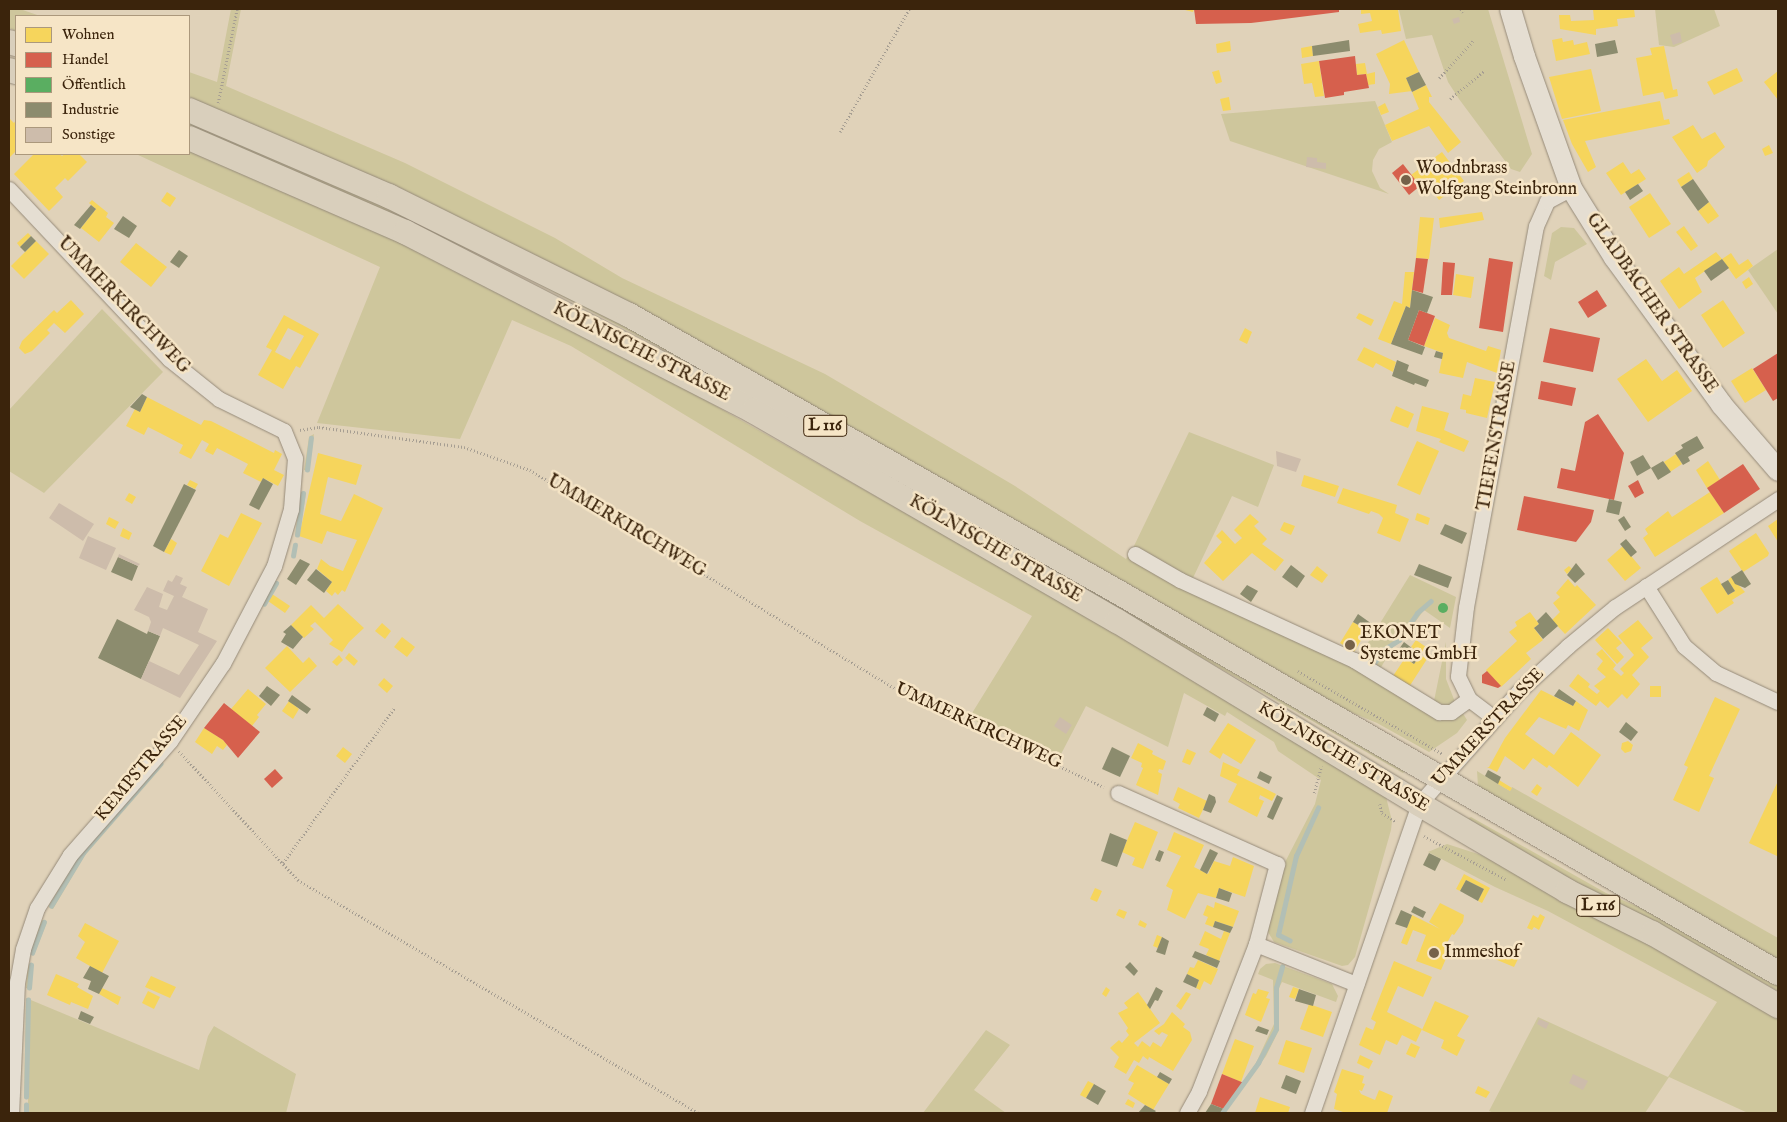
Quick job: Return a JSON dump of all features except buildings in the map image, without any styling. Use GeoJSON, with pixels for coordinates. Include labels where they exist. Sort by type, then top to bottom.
{"type":"FeatureCollection","features":[{"type":"Feature","properties":{"kind":"main road","name":"GLADBACHER STRASSE"},"geometry":{"type":"LineString","coordinates":[[1510,9],[1527,66],[1571,188],[1614,257],[1721,404],[1778,470]]}},
{"type":"Feature","properties":{"kind":"main road","name":"KÖLNISCHE STRASSE"},"geometry":{"type":"LineString","coordinates":[[190,110],[389,196],[629,315],[1778,973]]}},
{"type":"Feature","properties":{"kind":"main road","name":"KÖLNISCHE STRASSE"},"geometry":{"type":"LineString","coordinates":[[190,138],[405,232],[753,410],[1117,621],[1419,804],[1567,891],[1652,933],[1778,1006]]}},
{"type":"Feature","properties":{"kind":"street","name":"TIEFENSTRASSE"},"geometry":{"type":"LineString","coordinates":[[1494,718],[1469,699],[1458,676],[1466,607],[1536,226],[1547,201],[1571,188]]}},
{"type":"Feature","properties":{"kind":"street","name":"UMMERKIRCHWEG"},"geometry":{"type":"LineString","coordinates":[[9,189],[169,359],[218,399],[284,432]]}},
{"type":"Feature","properties":{"kind":"street","name":"KEMPSTRASSE"},"geometry":{"type":"LineString","coordinates":[[11,1113],[11,1041],[17,982],[23,949],[37,908],[70,855],[170,741],[223,663],[274,566],[291,510],[295,458],[284,432]]}},
{"type":"Feature","properties":{"kind":"street","name":"UMMERSTRASSE"},"geometry":{"type":"LineString","coordinates":[[1312,1113],[1419,804],[1494,718],[1568,646],[1615,607],[1778,498]]}},
{"type":"Feature","properties":{"kind":"street"},"geometry":{"type":"LineString","coordinates":[[1135,554],[1180,580],[1354,660],[1439,712],[1451,712],[1469,699]]}},
{"type":"Feature","properties":{"kind":"street"},"geometry":{"type":"LineString","coordinates":[[1646,586],[1684,646],[1716,673],[1778,702]]}},
{"type":"Feature","properties":{"kind":"street"},"geometry":{"type":"LineString","coordinates":[[1118,793],[1277,864],[1256,944],[1199,1091],[1187,1113]]}},
{"type":"Feature","properties":{"kind":"street"},"geometry":{"type":"LineString","coordinates":[[1256,944],[1356,984]]}},
{"type":"Feature","properties":{"kind":"path"},"geometry":{"type":"LineString","coordinates":[[218,105],[237,9]]}},
{"type":"Feature","properties":{"kind":"path"},"geometry":{"type":"LineString","coordinates":[[840,132],[909,9]]}},
{"type":"Feature","properties":{"kind":"path"},"geometry":{"type":"LineString","coordinates":[[1439,78],[1473,41]]}},
{"type":"Feature","properties":{"kind":"path"},"geometry":{"type":"LineString","coordinates":[[1450,99],[1484,71]]}},
{"type":"Feature","properties":{"kind":"path","name":"UMMERKIRCHWEG"},"geometry":{"type":"LineString","coordinates":[[284,432],[319,428],[464,447],[530,470],[901,692],[1118,793]]}},
{"type":"Feature","properties":{"kind":"path"},"geometry":{"type":"LineString","coordinates":[[283,863],[395,707]]}},
{"type":"Feature","properties":{"kind":"path"},"geometry":{"type":"LineString","coordinates":[[170,741],[298,880],[698,1113]]}},
{"type":"Feature","properties":{"kind":"path"},"geometry":{"type":"LineString","coordinates":[[1314,793],[1321,764],[1329,769]]}},
{"type":"Feature","properties":{"kind":"path"},"geometry":{"type":"LineString","coordinates":[[1378,799],[1382,813],[1508,881]]}},
{"type":"Feature","properties":{"kind":"shaded area"},"geometry":{"type":"Polygon","coordinates":[[[9,9],[20,9],[37,15],[15,15],[15,31],[9,28],[9,9]]]}},
{"type":"Feature","properties":{"kind":"shaded area"},"geometry":{"type":"Polygon","coordinates":[[[231,9],[241,9],[226,86],[405,163],[555,238],[622,278],[825,374],[1015,486],[1126,559],[1128,556],[1355,665],[1428,712],[1462,712],[1467,720],[1457,733],[1429,752],[1377,723],[1341,708],[402,191],[190,97],[190,72],[217,82],[231,9]]]}},
{"type":"Feature","properties":{"kind":"shaded area"},"geometry":{"type":"Polygon","coordinates":[[[1488,9],[1532,154],[1520,172],[1511,169],[1448,82],[1432,35],[1406,39],[1399,10],[1488,9]]]}},
{"type":"Feature","properties":{"kind":"shaded area"},"geometry":{"type":"Polygon","coordinates":[[[1655,9],[1714,9],[1720,26],[1674,47],[1659,45],[1655,9]]]}},
{"type":"Feature","properties":{"kind":"shaded area"},"geometry":{"type":"Polygon","coordinates":[[[1375,101],[1392,142],[1379,149],[1373,160],[1372,171],[1380,188],[1389,194],[1230,141],[1221,114],[1375,101]]]}},
{"type":"Feature","properties":{"kind":"shaded area"},"geometry":{"type":"Polygon","coordinates":[[[190,120],[389,205],[665,343],[1406,770],[1403,773],[659,347],[512,270],[384,211],[190,127],[190,120]]]}},
{"type":"Feature","properties":{"kind":"shaded area"},"geometry":{"type":"Polygon","coordinates":[[[190,150],[328,208],[449,265],[661,375],[1194,676],[1284,736],[1386,797],[1392,821],[1391,830],[1355,957],[1348,965],[1342,966],[1274,942],[1268,932],[1282,868],[1315,804],[1321,780],[1278,751],[1274,742],[1227,712],[1225,716],[1184,693],[1168,747],[1086,706],[1059,758],[969,718],[1032,616],[860,521],[571,346],[512,320],[460,439],[317,423],[380,267],[138,155],[190,155],[190,150]]]}},
{"type":"Feature","properties":{"kind":"shaded area"},"geometry":{"type":"Polygon","coordinates":[[[1561,227],[1574,228],[1587,244],[1555,262],[1551,280],[1544,276],[1552,233],[1561,227]]]}},
{"type":"Feature","properties":{"kind":"shaded area"},"geometry":{"type":"Polygon","coordinates":[[[1778,249],[1778,314],[1748,270],[1778,249]]]}},
{"type":"Feature","properties":{"kind":"shaded area"},"geometry":{"type":"Polygon","coordinates":[[[102,309],[163,372],[44,493],[9,471],[9,410],[102,309]]]}},
{"type":"Feature","properties":{"kind":"shaded area"},"geometry":{"type":"Polygon","coordinates":[[[1189,432],[1274,465],[1258,507],[1232,496],[1192,580],[1133,548],[1189,432]]]}},
{"type":"Feature","properties":{"kind":"shaded area"},"geometry":{"type":"Polygon","coordinates":[[[314,434],[309,471],[304,470],[309,437],[314,434]]]}},
{"type":"Feature","properties":{"kind":"shaded area"},"geometry":{"type":"Polygon","coordinates":[[[301,492],[306,493],[299,537],[295,535],[301,492]]]}},
{"type":"Feature","properties":{"kind":"shaded area"},"geometry":{"type":"Polygon","coordinates":[[[1410,575],[1456,597],[1450,628],[1424,610],[1402,640],[1393,647],[1380,669],[1359,657],[1410,575]]]}},
{"type":"Feature","properties":{"kind":"shaded area"},"geometry":{"type":"Polygon","coordinates":[[[274,582],[278,584],[265,606],[261,604],[274,582]]]}},
{"type":"Feature","properties":{"kind":"shaded area"},"geometry":{"type":"Polygon","coordinates":[[[1446,642],[1446,679],[1455,702],[1447,706],[1434,701],[1446,642]]]}},
{"type":"Feature","properties":{"kind":"shaded area"},"geometry":{"type":"Polygon","coordinates":[[[159,761],[163,765],[85,855],[53,909],[48,907],[81,851],[159,761]]]}},
{"type":"Feature","properties":{"kind":"shaded area"},"geometry":{"type":"Polygon","coordinates":[[[1477,771],[1510,791],[1512,787],[1778,938],[1778,963],[1495,800],[1478,786],[1477,771]]]}},
{"type":"Feature","properties":{"kind":"shaded area"},"geometry":{"type":"Polygon","coordinates":[[[1471,817],[1606,893],[1648,911],[1778,985],[1778,991],[1657,924],[1607,900],[1467,819],[1471,817]]]}},
{"type":"Feature","properties":{"kind":"shaded area"},"geometry":{"type":"Polygon","coordinates":[[[1447,844],[1481,855],[1654,944],[1778,1015],[1778,1113],[1748,1113],[1669,1077],[1645,1113],[1494,1113],[1489,1111],[1538,1017],[1668,1077],[1717,1002],[1548,911],[1495,887],[1428,852],[1447,844]]]}},
{"type":"Feature","properties":{"kind":"shaded area"},"geometry":{"type":"Polygon","coordinates":[[[42,920],[47,922],[34,955],[29,953],[42,920]]]}},
{"type":"Feature","properties":{"kind":"shaded area"},"geometry":{"type":"Polygon","coordinates":[[[1275,963],[1332,984],[1338,996],[1336,1002],[1282,982],[1278,990],[1279,1030],[1266,1056],[1224,1113],[1221,1113],[1256,1063],[1274,1024],[1273,980],[1258,974],[1260,969],[1266,964],[1275,963]]]}},
{"type":"Feature","properties":{"kind":"shaded area"},"geometry":{"type":"Polygon","coordinates":[[[28,964],[33,965],[31,989],[26,988],[28,964]]]}},
{"type":"Feature","properties":{"kind":"shaded area"},"geometry":{"type":"Polygon","coordinates":[[[26,998],[199,1070],[208,1036],[214,1026],[296,1074],[286,1113],[24,1113],[24,1104],[28,1104],[28,1098],[24,1098],[26,998]]]}},
{"type":"Feature","properties":{"kind":"shaded area"},"geometry":{"type":"Polygon","coordinates":[[[986,1030],[1010,1045],[974,1090],[1006,1113],[923,1113],[986,1030]]]}},
{"type":"Feature","properties":{"kind":"waterway"},"geometry":{"type":"LineString","coordinates":[[307,470],[311,438]]}},
{"type":"Feature","properties":{"kind":"waterway"},"geometry":{"type":"LineString","coordinates":[[297,535],[303,493]]}},
{"type":"Feature","properties":{"kind":"waterway"},"geometry":{"type":"LineString","coordinates":[[293,556],[295,545]]}},
{"type":"Feature","properties":{"kind":"waterway"},"geometry":{"type":"LineString","coordinates":[[264,604],[276,583]]}},
{"type":"Feature","properties":{"kind":"waterway"},"geometry":{"type":"LineString","coordinates":[[1375,662],[1383,650],[1399,640],[1417,613],[1431,601]]}},
{"type":"Feature","properties":{"kind":"waterway"},"geometry":{"type":"LineString","coordinates":[[51,906],[83,853],[160,764]]}},
{"type":"Feature","properties":{"kind":"waterway"},"geometry":{"type":"LineString","coordinates":[[1290,941],[1278,935],[1296,856],[1318,808]]}},
{"type":"Feature","properties":{"kind":"waterway"},"geometry":{"type":"LineString","coordinates":[[32,953],[44,922]]}},
{"type":"Feature","properties":{"kind":"waterway"},"geometry":{"type":"LineString","coordinates":[[29,988],[31,965]]}},
{"type":"Feature","properties":{"kind":"waterway"},"geometry":{"type":"LineString","coordinates":[[1222,1113],[1258,1063],[1276,1029],[1276,988],[1282,967]]}},
{"type":"Feature","properties":{"kind":"waterway"},"geometry":{"type":"LineString","coordinates":[[26,1097],[28,1000]]}},
{"type":"Feature","properties":{"kind":"waterway"},"geometry":{"type":"LineString","coordinates":[[26,1105],[26,1113]]}},
{"type":"Feature","properties":{"kind":"place","name":"Woodnbrass Wolfgang Steinbronn"},"geometry":{"type":"Point","coordinates":[1406,180]}},
{"type":"Feature","properties":{"kind":"place","name":"EKONET Systeme GmbH"},"geometry":{"type":"Point","coordinates":[1350,645]}},
{"type":"Feature","properties":{"kind":"place","name":"Immeshof"},"geometry":{"type":"Point","coordinates":[1434,953]}}]}
